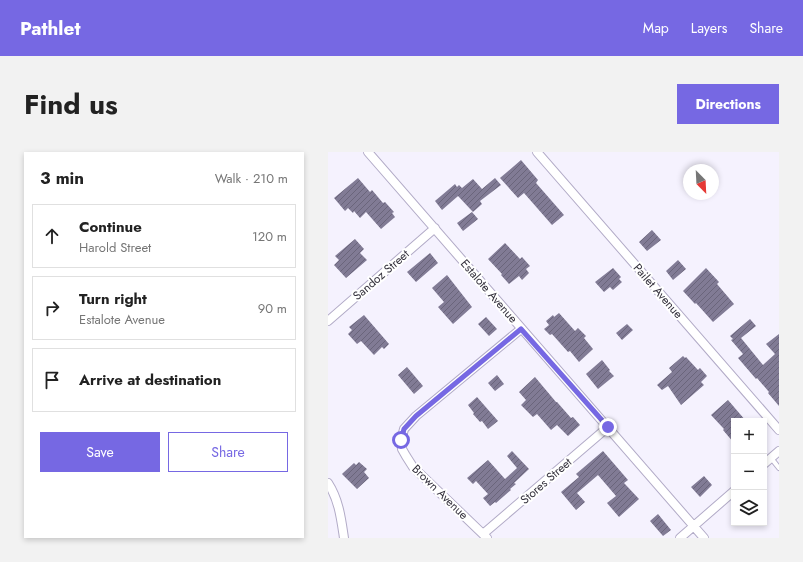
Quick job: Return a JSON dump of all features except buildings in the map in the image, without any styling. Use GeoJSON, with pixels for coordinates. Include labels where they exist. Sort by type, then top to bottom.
{"type":"FeatureCollection","features":[{"type":"Feature","properties":{"kind":"street","name":"Estalote Avenue"},"geometry":{"type":"LineString","coordinates":[[368,152],[704,538]]}},
{"type":"Feature","properties":{"kind":"street","name":"Pailet Avenue"},"geometry":{"type":"LineString","coordinates":[[537,152],[779,430]]}},
{"type":"Feature","properties":{"kind":"street","name":"Sandoz Street"},"geometry":{"type":"LineString","coordinates":[[328,321],[435,228]]}},
{"type":"Feature","properties":{"kind":"street","name":"Brown Avenue"},"geometry":{"type":"LineString","coordinates":[[485,536],[413,467],[402,449],[401,440],[404,429],[416,416],[521,329]]}},
{"type":"Feature","properties":{"kind":"street","name":"Stores Street"},"geometry":{"type":"LineString","coordinates":[[485,536],[608,427]]}},
{"type":"Feature","properties":{"kind":"street"},"geometry":{"type":"LineString","coordinates":[[767,461],[779,451]]}},
{"type":"Feature","properties":{"kind":"street"},"geometry":{"type":"LineString","coordinates":[[328,483],[340,510],[344,538]]}},
{"type":"Feature","properties":{"kind":"street"},"geometry":{"type":"LineString","coordinates":[[680,538],[731,494]]}},
{"type":"Feature","properties":{"kind":"lane"},"geometry":{"type":"LineString","coordinates":[[771,458],[779,468]]}},
{"type":"Feature","properties":{"kind":"route"},"geometry":{"type":"LineString","coordinates":[[401,440],[404,429],[416,416],[521,329],[608,427]]}}]}
